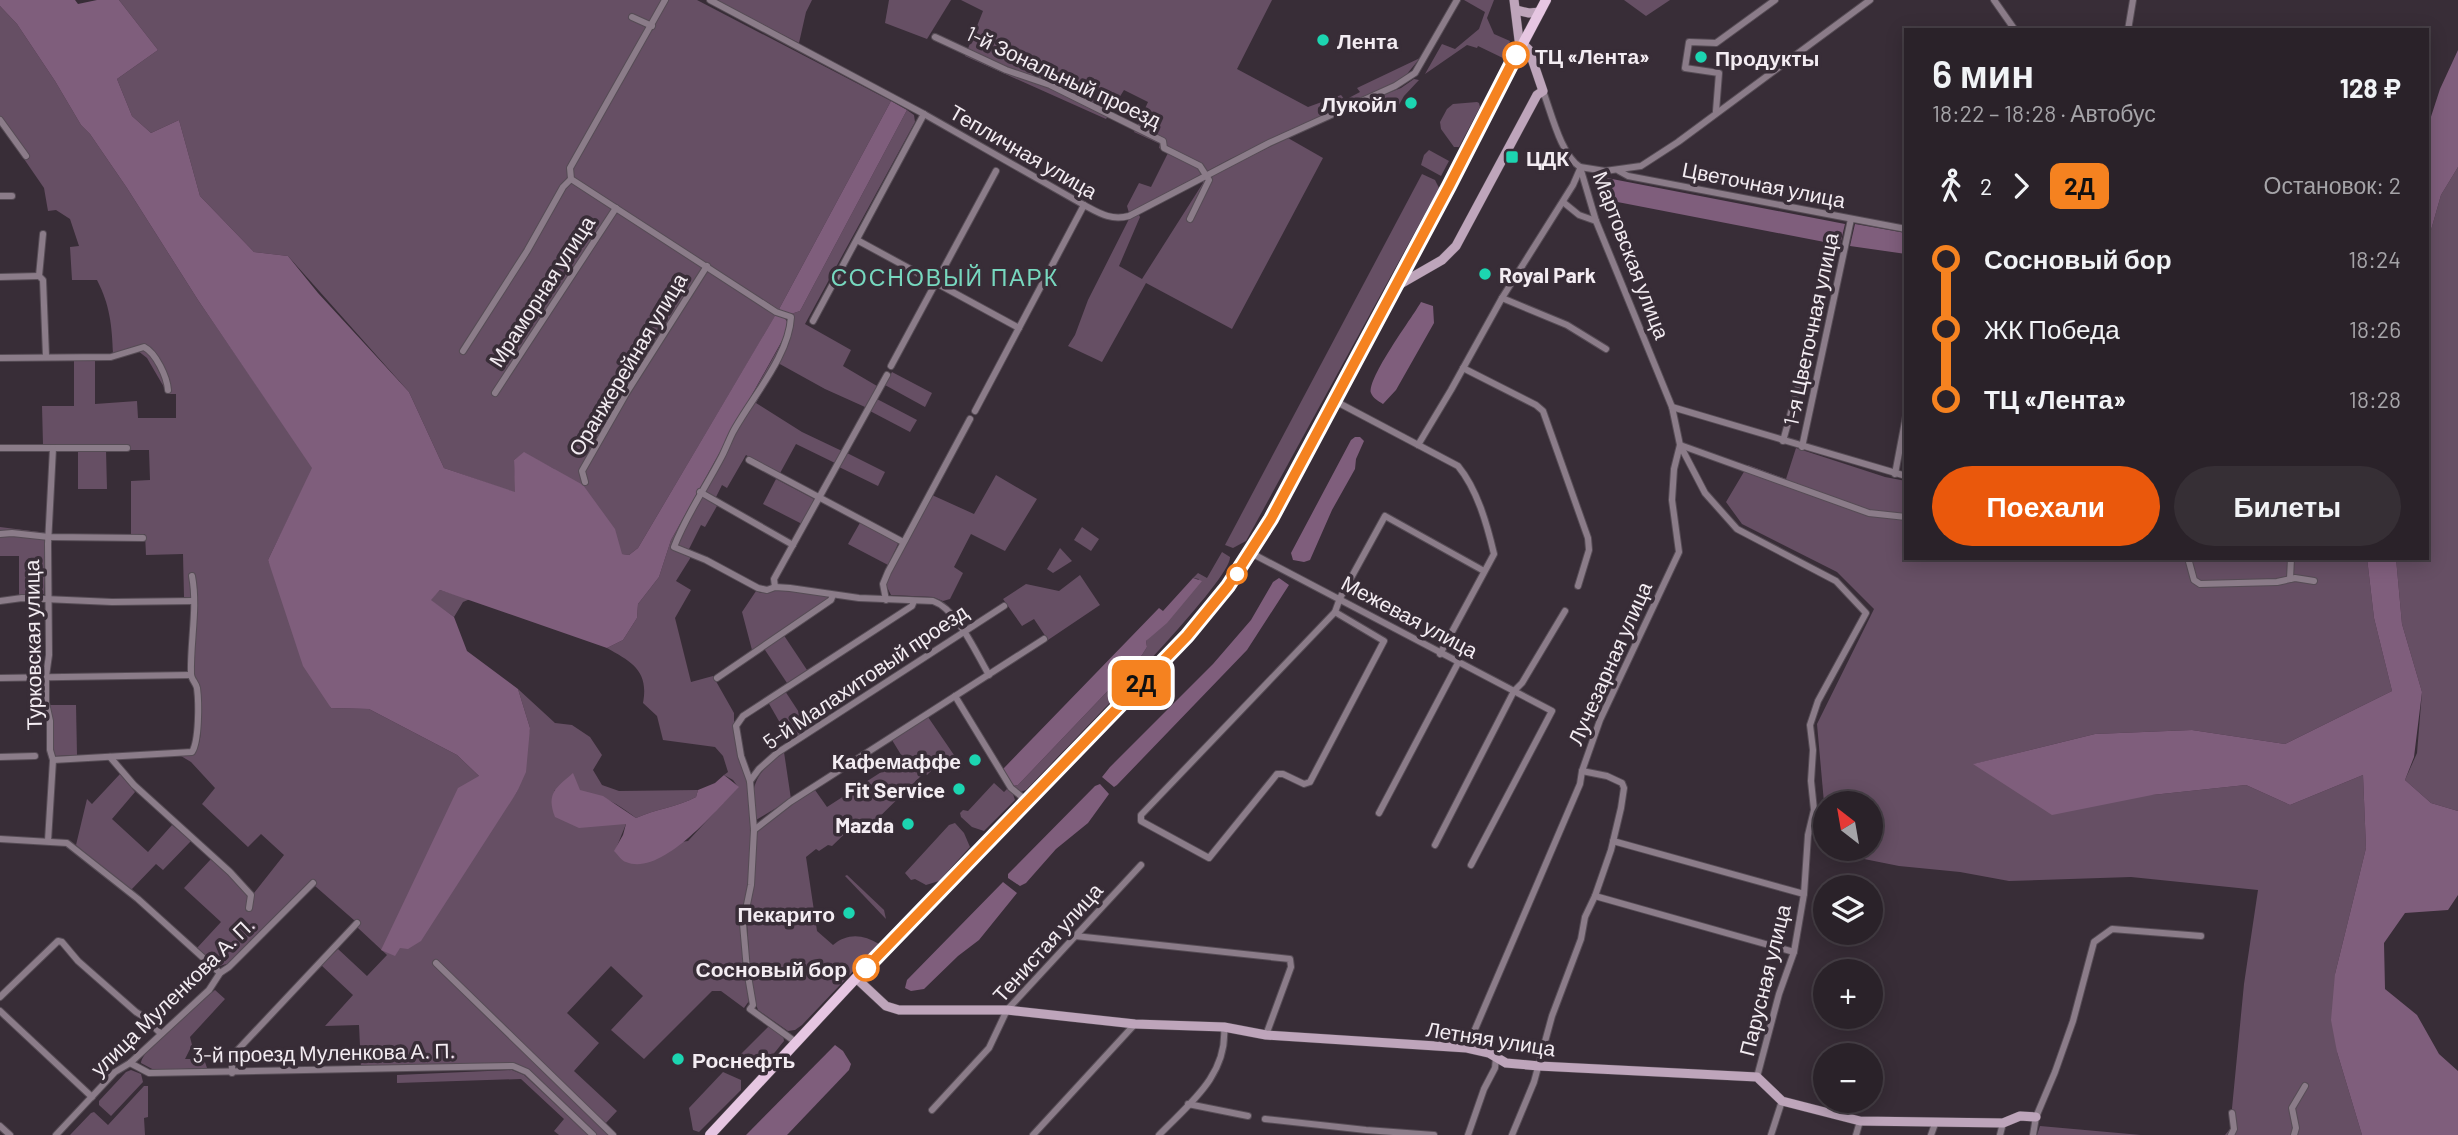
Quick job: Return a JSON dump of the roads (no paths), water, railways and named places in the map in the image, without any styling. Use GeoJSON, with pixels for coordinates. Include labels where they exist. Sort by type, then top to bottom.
{"type":"FeatureCollection","features":[{"type":"Feature","properties":{"kind":"main road"},"geometry":{"type":"LineString","coordinates":[[710,1135],[856,978],[1187,636],[1219,599],[1251,553],[1335,401],[1546,0]]}},
{"type":"Feature","properties":{"kind":"street"},"geometry":{"type":"LineString","coordinates":[[463,351],[571,179],[570,168],[665,0]]}},
{"type":"Feature","properties":{"kind":"street","name":"Тепличная улица"},"geometry":{"type":"LineString","coordinates":[[710,0],[924,114],[1105,216],[1119,219],[1129,216],[1206,175]]}},
{"type":"Feature","properties":{"kind":"street"},"geometry":{"type":"LineString","coordinates":[[1190,219],[1209,180],[1206,175],[1409,78],[1420,67],[1457,0]]}},
{"type":"Feature","properties":{"kind":"street","name":"Мартовская улица"},"geometry":{"type":"LineString","coordinates":[[1514,0],[1519,40],[1530,50],[1564,147],[1574,163],[1580,167],[1596,221],[1672,407],[1680,445]]}},
{"type":"Feature","properties":{"kind":"street"},"geometry":{"type":"LineString","coordinates":[[1716,111],[1719,73],[1685,68],[1689,42],[1716,43],[1775,0]]}},
{"type":"Feature","properties":{"kind":"street"},"geometry":{"type":"LineString","coordinates":[[1418,445],[1502,298],[1573,186],[1580,167],[1605,171],[1641,166],[1678,142],[1716,111],[1870,0]]}},
{"type":"Feature","properties":{"kind":"street"},"geometry":{"type":"LineString","coordinates":[[1994,0],[2014,28]]}},
{"type":"Feature","properties":{"kind":"street"},"geometry":{"type":"LineString","coordinates":[[2128,28],[2133,0]]}},
{"type":"Feature","properties":{"kind":"street"},"geometry":{"type":"LineString","coordinates":[[1516,10],[1540,12]]}},
{"type":"Feature","properties":{"kind":"street"},"geometry":{"type":"LineString","coordinates":[[632,17],[652,26]]}},
{"type":"Feature","properties":{"kind":"street","name":"1-й Зональный проезд"},"geometry":{"type":"LineString","coordinates":[[935,37],[1006,70],[1050,85],[1163,141],[1164,148],[1200,166],[1206,175]]}},
{"type":"Feature","properties":{"kind":"street"},"geometry":{"type":"LineString","coordinates":[[1395,287],[1449,255],[1537,95],[1543,91]]}},
{"type":"Feature","properties":{"kind":"street"},"geometry":{"type":"LineString","coordinates":[[813,321],[924,114]]}},
{"type":"Feature","properties":{"kind":"street"},"geometry":{"type":"LineString","coordinates":[[0,120],[26,156]]}},
{"type":"Feature","properties":{"kind":"street","name":"Цветочная улица"},"geometry":{"type":"LineString","coordinates":[[1617,170],[1628,176],[1904,229]]}},
{"type":"Feature","properties":{"kind":"street"},"geometry":{"type":"LineString","coordinates":[[891,366],[996,172]]}},
{"type":"Feature","properties":{"kind":"street"},"geometry":{"type":"LineString","coordinates":[[571,179],[776,312],[791,317],[790,332],[700,492],[674,547],[767,590],[775,587],[942,604],[989,675]]}},
{"type":"Feature","properties":{"kind":"street"},"geometry":{"type":"LineString","coordinates":[[0,196],[12,196]]}},
{"type":"Feature","properties":{"kind":"street"},"geometry":{"type":"LineString","coordinates":[[1563,202],[1579,215],[1596,221]]}},
{"type":"Feature","properties":{"kind":"street"},"geometry":{"type":"LineString","coordinates":[[975,411],[1084,205]]}},
{"type":"Feature","properties":{"kind":"street","name":"Мраморная улица"},"geometry":{"type":"LineString","coordinates":[[495,393],[616,208]]}},
{"type":"Feature","properties":{"kind":"street","name":"1-я Цветочная улица"},"geometry":{"type":"LineString","coordinates":[[1802,447],[1851,219]]}},
{"type":"Feature","properties":{"kind":"street"},"geometry":{"type":"LineString","coordinates":[[43,234],[39,276],[43,280],[46,356]]}},
{"type":"Feature","properties":{"kind":"street"},"geometry":{"type":"LineString","coordinates":[[857,240],[1019,328]]}},
{"type":"Feature","properties":{"kind":"street","name":"Оранжерейная улица"},"geometry":{"type":"LineString","coordinates":[[585,482],[582,471],[588,459],[707,266]]}},
{"type":"Feature","properties":{"kind":"street"},"geometry":{"type":"LineString","coordinates":[[0,277],[39,276]]}},
{"type":"Feature","properties":{"kind":"street"},"geometry":{"type":"LineString","coordinates":[[1502,298],[1567,325],[1606,349]]}},
{"type":"Feature","properties":{"kind":"street"},"geometry":{"type":"LineString","coordinates":[[0,358],[111,357],[144,347],[152,352],[168,390]]}},
{"type":"Feature","properties":{"kind":"street"},"geometry":{"type":"LineString","coordinates":[[1783,441],[1805,362]]}},
{"type":"Feature","properties":{"kind":"street"},"geometry":{"type":"LineString","coordinates":[[1463,368],[1540,407],[1543,411],[1588,538],[1589,550],[1578,586]]}},
{"type":"Feature","properties":{"kind":"street"},"geometry":{"type":"LineString","coordinates":[[775,587],[774,579],[887,375]]}},
{"type":"Feature","properties":{"kind":"street"},"geometry":{"type":"LineString","coordinates":[[1335,401],[1458,466],[1469,483],[1489,535],[1493,554],[1440,654]]}},
{"type":"Feature","properties":{"kind":"street"},"geometry":{"type":"LineString","coordinates":[[1672,407],[1904,476]]}},
{"type":"Feature","properties":{"kind":"street"},"geometry":{"type":"LineString","coordinates":[[886,600],[883,584],[970,419]]}},
{"type":"Feature","properties":{"kind":"street"},"geometry":{"type":"LineString","coordinates":[[1895,474],[1904,427]]}},
{"type":"Feature","properties":{"kind":"street"},"geometry":{"type":"LineString","coordinates":[[1680,445],[1869,513],[1904,517]]}},
{"type":"Feature","properties":{"kind":"street","name":"Парусная улица"},"geometry":{"type":"LineString","coordinates":[[1680,445],[1705,493],[1737,530],[1836,581],[1866,613],[1818,701],[1810,725],[1814,750],[1811,781],[1814,810],[1808,835],[1804,894],[1794,952],[1757,1077]]}},
{"type":"Feature","properties":{"kind":"street","name":"Лучезарная улица"},"geometry":{"type":"LineString","coordinates":[[1512,1135],[1534,1082],[1552,1016],[1613,841],[1621,808],[1624,788],[1622,783],[1607,776],[1582,771],[1600,720],[1679,552],[1672,500],[1674,469],[1680,445]]}},
{"type":"Feature","properties":{"kind":"street"},"geometry":{"type":"LineString","coordinates":[[0,448],[127,448]]}},
{"type":"Feature","properties":{"kind":"street","name":"Турковская улица"},"geometry":{"type":"LineString","coordinates":[[48,841],[53,760],[46,703],[46,676],[49,655],[49,537],[53,448]]}},
{"type":"Feature","properties":{"kind":"street"},"geometry":{"type":"LineString","coordinates":[[749,460],[903,542]]}},
{"type":"Feature","properties":{"kind":"street"},"geometry":{"type":"LineString","coordinates":[[700,492],[793,545]]}},
{"type":"Feature","properties":{"kind":"street"},"geometry":{"type":"LineString","coordinates":[[1392,627],[1310,782],[1306,784],[1277,774],[1209,858],[1140,821],[1141,815],[1335,612],[1385,516],[1484,571]]}},
{"type":"Feature","properties":{"kind":"street"},"geometry":{"type":"LineString","coordinates":[[0,534],[144,538]]}},
{"type":"Feature","properties":{"kind":"street","name":"Межевая улица"},"geometry":{"type":"LineString","coordinates":[[1251,553],[1552,711],[1471,865]]}},
{"type":"Feature","properties":{"kind":"street"},"geometry":{"type":"LineString","coordinates":[[2189,560],[2194,580],[2200,584],[2290,579],[2314,581]]}},
{"type":"Feature","properties":{"kind":"street"},"geometry":{"type":"LineString","coordinates":[[2290,579],[2291,560]]}},
{"type":"Feature","properties":{"kind":"street"},"geometry":{"type":"LineString","coordinates":[[53,760],[192,752],[196,746],[197,686],[190,675],[194,601],[192,576]]}},
{"type":"Feature","properties":{"kind":"street"},"geometry":{"type":"LineString","coordinates":[[717,678],[831,600],[833,595]]}},
{"type":"Feature","properties":{"kind":"street"},"geometry":{"type":"LineString","coordinates":[[0,601],[49,598],[112,602],[194,601]]}},
{"type":"Feature","properties":{"kind":"street"},"geometry":{"type":"LineString","coordinates":[[797,1043],[750,1009],[753,1005],[743,924],[751,885],[754,830],[750,781],[741,756],[736,726],[743,716],[912,606],[914,601]]}},
{"type":"Feature","properties":{"kind":"street","name":"5-й Малахитовый проезд"},"geometry":{"type":"LineString","coordinates":[[750,781],[777,753],[1004,606]]}},
{"type":"Feature","properties":{"kind":"street"},"geometry":{"type":"LineString","coordinates":[[1434,845],[1514,691],[1522,683],[1565,611]]}},
{"type":"Feature","properties":{"kind":"street"},"geometry":{"type":"LineString","coordinates":[[1335,612],[1384,641]]}},
{"type":"Feature","properties":{"kind":"street"},"geometry":{"type":"LineString","coordinates":[[754,830],[790,802],[1044,639]]}},
{"type":"Feature","properties":{"kind":"street"},"geometry":{"type":"LineString","coordinates":[[1379,813],[1458,663]]}},
{"type":"Feature","properties":{"kind":"street"},"geometry":{"type":"LineString","coordinates":[[0,678],[190,675]]}},
{"type":"Feature","properties":{"kind":"street"},"geometry":{"type":"LineString","coordinates":[[955,696],[1011,788],[1027,801]]}},
{"type":"Feature","properties":{"kind":"street"},"geometry":{"type":"LineString","coordinates":[[0,757],[35,756]]}},
{"type":"Feature","properties":{"kind":"street"},"geometry":{"type":"LineString","coordinates":[[110,757],[134,785],[251,895],[249,908]]}},
{"type":"Feature","properties":{"kind":"street"},"geometry":{"type":"LineString","coordinates":[[1467,1048],[1580,784],[1582,771]]}},
{"type":"Feature","properties":{"kind":"street"},"geometry":{"type":"LineString","coordinates":[[0,839],[67,843],[138,899],[220,972]]}},
{"type":"Feature","properties":{"kind":"street"},"geometry":{"type":"LineString","coordinates":[[1613,841],[1804,894]]}},
{"type":"Feature","properties":{"kind":"street","name":"Тенистая улица"},"geometry":{"type":"LineString","coordinates":[[932,1110],[989,1048],[1007,1010],[1140,866]]}},
{"type":"Feature","properties":{"kind":"street","name":"улица Муленкова А. П."},"geometry":{"type":"LineString","coordinates":[[57,1135],[115,1072],[130,1063],[209,990],[220,972],[229,967],[313,883]]}},
{"type":"Feature","properties":{"kind":"street"},"geometry":{"type":"LineString","coordinates":[[1595,896],[1794,952]]}},
{"type":"Feature","properties":{"kind":"street"},"geometry":{"type":"LineString","coordinates":[[232,1073],[232,1056],[357,923]]}},
{"type":"Feature","properties":{"kind":"street"},"geometry":{"type":"LineString","coordinates":[[2033,1135],[2036,1117],[2073,1021],[2094,942],[2112,929],[2201,936]]}},
{"type":"Feature","properties":{"kind":"street"},"geometry":{"type":"LineString","coordinates":[[1075,936],[1290,959],[1292,967],[1266,1035]]}},
{"type":"Feature","properties":{"kind":"street"},"geometry":{"type":"LineString","coordinates":[[0,997],[58,942],[62,942],[78,961],[160,1033]]}},
{"type":"Feature","properties":{"kind":"street"},"geometry":{"type":"LineString","coordinates":[[436,963],[613,1135]]}},
{"type":"Feature","properties":{"kind":"street","name":"Летняя улица"},"geometry":{"type":"LineString","coordinates":[[856,978],[886,1006],[899,1010],[1007,1010],[1135,1024],[1224,1027],[1266,1035],[1467,1048],[1486,1052],[1506,1063],[1539,1066],[1757,1077]]}},
{"type":"Feature","properties":{"kind":"street"},"geometry":{"type":"LineString","coordinates":[[0,1011],[93,1097]]}},
{"type":"Feature","properties":{"kind":"street"},"geometry":{"type":"LineString","coordinates":[[1033,1135],[1135,1024]]}},
{"type":"Feature","properties":{"kind":"street"},"geometry":{"type":"LineString","coordinates":[[1159,1135],[1219,1068],[1225,1039],[1224,1027]]}},
{"type":"Feature","properties":{"kind":"street"},"geometry":{"type":"LineString","coordinates":[[1468,1135],[1484,1089],[1495,1068],[1496,1058]]}},
{"type":"Feature","properties":{"kind":"street","name":"3-й проезд Муленкова А. П."},"geometry":{"type":"LineString","coordinates":[[130,1063],[149,1073],[496,1065],[521,1069],[593,1135]]}},
{"type":"Feature","properties":{"kind":"street"},"geometry":{"type":"LineString","coordinates":[[1757,1077],[1782,1101],[1860,1121],[2003,1123],[2020,1116],[2036,1117]]}},
{"type":"Feature","properties":{"kind":"street"},"geometry":{"type":"LineString","coordinates":[[2294,1135],[2296,1128],[2292,1108],[2305,1086]]}},
{"type":"Feature","properties":{"kind":"street"},"geometry":{"type":"LineString","coordinates":[[1771,1135],[1782,1101]]}},
{"type":"Feature","properties":{"kind":"street"},"geometry":{"type":"LineString","coordinates":[[1188,1104],[1248,1116]]}},
{"type":"Feature","properties":{"kind":"street"},"geometry":{"type":"LineString","coordinates":[[2231,1135],[2234,1129],[2232,1113]]}},
{"type":"Feature","properties":{"kind":"street"},"geometry":{"type":"LineString","coordinates":[[1265,1119],[1434,1135]]}},
{"type":"Feature","properties":{"kind":"street"},"geometry":{"type":"LineString","coordinates":[[1856,1135],[1860,1121]]}},
{"type":"Feature","properties":{"kind":"street"},"geometry":{"type":"LineString","coordinates":[[1931,1135],[1936,1121]]}},
{"type":"Feature","properties":{"kind":"street"},"geometry":{"type":"LineString","coordinates":[[2000,1135],[2003,1123]]}},
{"type":"Feature","properties":{"kind":"street"},"geometry":{"type":"LineString","coordinates":[[0,1126],[10,1135]]}},
{"type":"Feature","properties":{"kind":"place","name":"Лента"},"geometry":{"type":"Point","coordinates":[1323,40]}},
{"type":"Feature","properties":{"kind":"place","name":"ТЦ «Лента»"},"geometry":{"type":"Point","coordinates":[1516,55]}},
{"type":"Feature","properties":{"kind":"place","name":"Продукты"},"geometry":{"type":"Point","coordinates":[1701,57]}},
{"type":"Feature","properties":{"kind":"place","name":"Лукойл"},"geometry":{"type":"Point","coordinates":[1411,103]}},
{"type":"Feature","properties":{"kind":"place","name":"ЦДК"},"geometry":{"type":"Point","coordinates":[1512,157]}},
{"type":"Feature","properties":{"kind":"place","name":"Royal Park"},"geometry":{"type":"Point","coordinates":[1485,274]}},
{"type":"Feature","properties":{"kind":"place","name":"Кафемаффе"},"geometry":{"type":"Point","coordinates":[975,760]}},
{"type":"Feature","properties":{"kind":"place","name":"Fit Service"},"geometry":{"type":"Point","coordinates":[959,789]}},
{"type":"Feature","properties":{"kind":"place","name":"Mazda"},"geometry":{"type":"Point","coordinates":[908,824]}},
{"type":"Feature","properties":{"kind":"place","name":"Пекарито"},"geometry":{"type":"Point","coordinates":[849,913]}},
{"type":"Feature","properties":{"kind":"place","name":"Сосновый бор"},"geometry":{"type":"Point","coordinates":[866,968]}},
{"type":"Feature","properties":{"kind":"place","name":"Роснефть"},"geometry":{"type":"Point","coordinates":[678,1059]}},
{"type":"Feature","properties":{"kind":"district","name":"СОСНОВЫЙ ПАРК"},"geometry":{"type":"Point","coordinates":[945,277]}}]}
